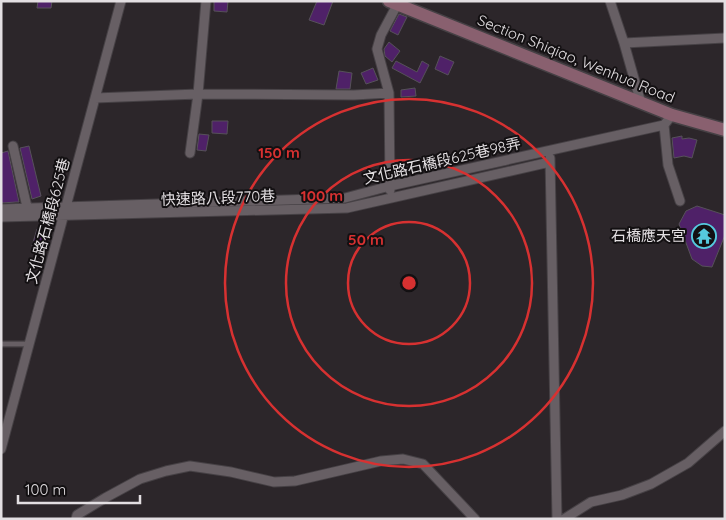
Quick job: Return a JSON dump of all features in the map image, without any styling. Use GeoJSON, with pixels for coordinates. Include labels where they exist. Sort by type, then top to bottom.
{"type":"FeatureCollection","features":[{"type":"Feature","properties":{"kind":"main road","name":"Section Shiqiao, Wenhua Road"},"geometry":{"type":"LineString","coordinates":[[393,3],[419,11],[641,102],[668,120],[725,130]]}},
{"type":"Feature","properties":{"kind":"street","name":"文化路石橋段625巷"},"geometry":{"type":"LineString","coordinates":[[1,449],[121,1]]}},
{"type":"Feature","properties":{"kind":"street"},"geometry":{"type":"LineString","coordinates":[[190,153],[198,94],[206,1]]}},
{"type":"Feature","properties":{"kind":"street"},"geometry":{"type":"LineString","coordinates":[[610,1],[641,102]]}},
{"type":"Feature","properties":{"kind":"street"},"geometry":{"type":"LineString","coordinates":[[390,198],[389,93],[377,49],[380,35],[393,3]]}},
{"type":"Feature","properties":{"kind":"street"},"geometry":{"type":"LineString","coordinates":[[624,43],[686,38],[725,38]]}},
{"type":"Feature","properties":{"kind":"street"},"geometry":{"type":"LineString","coordinates":[[95,98],[198,94],[354,95],[389,93]]}},
{"type":"Feature","properties":{"kind":"street"},"geometry":{"type":"LineString","coordinates":[[668,120],[668,165],[680,201]]}},
{"type":"Feature","properties":{"kind":"street","name":"文化路石橋段625巷98弄"},"geometry":{"type":"LineString","coordinates":[[1,209],[27,207],[64,212],[345,198],[668,120]]}},
{"type":"Feature","properties":{"kind":"street"},"geometry":{"type":"LineString","coordinates":[[13,146],[27,207]]}},
{"type":"Feature","properties":{"kind":"street"},"geometry":{"type":"LineString","coordinates":[[549,150],[557,519]]}},
{"type":"Feature","properties":{"kind":"street","name":"快速路八段770巷"},"geometry":{"type":"LineString","coordinates":[[1,217],[64,212],[347,208],[550,162]]}},
{"type":"Feature","properties":{"kind":"street"},"geometry":{"type":"LineString","coordinates":[[564,519],[591,502],[651,484],[688,462],[725,431]]}},
{"type":"Feature","properties":{"kind":"street"},"geometry":{"type":"LineString","coordinates":[[76,519],[77,515],[140,479],[190,466],[231,472],[274,482],[295,481],[381,461],[403,459],[423,464],[475,519]]}},
{"type":"Feature","properties":{"kind":"lane"},"geometry":{"type":"LineString","coordinates":[[1,344],[29,344]]}},
{"type":"Feature","properties":{"kind":"building"},"geometry":{"type":"Polygon","coordinates":[[[38,1],[52,1],[51,8],[37,8],[38,1]]]}},
{"type":"Feature","properties":{"kind":"building"},"geometry":{"type":"Polygon","coordinates":[[[214,1],[228,1],[227,12],[214,11],[214,1]]]}},
{"type":"Feature","properties":{"kind":"building"},"geometry":{"type":"Polygon","coordinates":[[[317,1],[333,1],[324,25],[309,20],[317,1]]]}},
{"type":"Feature","properties":{"kind":"building"},"geometry":{"type":"Polygon","coordinates":[[[399,14],[407,17],[398,35],[390,31],[399,14]]]}},
{"type":"Feature","properties":{"kind":"building"},"geometry":{"type":"Polygon","coordinates":[[[389,42],[400,51],[392,62],[385,56],[384,49],[389,42]]]}},
{"type":"Feature","properties":{"kind":"building"},"geometry":{"type":"Polygon","coordinates":[[[440,56],[454,62],[448,75],[435,69],[440,56]]]}},
{"type":"Feature","properties":{"kind":"building"},"geometry":{"type":"Polygon","coordinates":[[[396,61],[417,72],[422,61],[429,65],[420,83],[392,68],[396,61]]]}},
{"type":"Feature","properties":{"kind":"building"},"geometry":{"type":"Polygon","coordinates":[[[373,68],[378,80],[366,84],[361,73],[373,68]]]}},
{"type":"Feature","properties":{"kind":"building"},"geometry":{"type":"Polygon","coordinates":[[[339,71],[352,73],[350,89],[336,89],[339,71]]]}},
{"type":"Feature","properties":{"kind":"building"},"geometry":{"type":"Polygon","coordinates":[[[415,88],[416,96],[401,97],[401,90],[415,88]]]}},
{"type":"Feature","properties":{"kind":"building"},"geometry":{"type":"Polygon","coordinates":[[[212,121],[228,121],[227,134],[212,133],[212,121]]]}},
{"type":"Feature","properties":{"kind":"building"},"geometry":{"type":"Polygon","coordinates":[[[199,134],[209,135],[206,151],[197,150],[199,134]]]}},
{"type":"Feature","properties":{"kind":"building"},"geometry":{"type":"Polygon","coordinates":[[[682,136],[682,139],[697,140],[692,158],[684,156],[674,158],[672,138],[682,136]]]}},
{"type":"Feature","properties":{"kind":"building"},"geometry":{"type":"Polygon","coordinates":[[[29,146],[41,196],[32,199],[20,148],[29,146]]]}},
{"type":"Feature","properties":{"kind":"building"},"geometry":{"type":"Polygon","coordinates":[[[8,151],[19,202],[2,203],[1,153],[8,151]]]}},
{"type":"Feature","properties":{"kind":"building","name":"石橋應天宮"},"geometry":{"type":"Polygon","coordinates":[[[697,206],[725,215],[725,235],[712,267],[702,266],[692,259],[679,224],[686,211],[697,206]]]}},
{"type":"Feature","properties":{"kind":"building"},"geometry":{"type":"Polygon","coordinates":[[[37,229],[47,232],[43,248],[32,246],[37,229]]]}},
{"type":"Feature","properties":{"kind":"place","name":"石橋應天宮"},"geometry":{"type":"Point","coordinates":[704,236]}}]}
